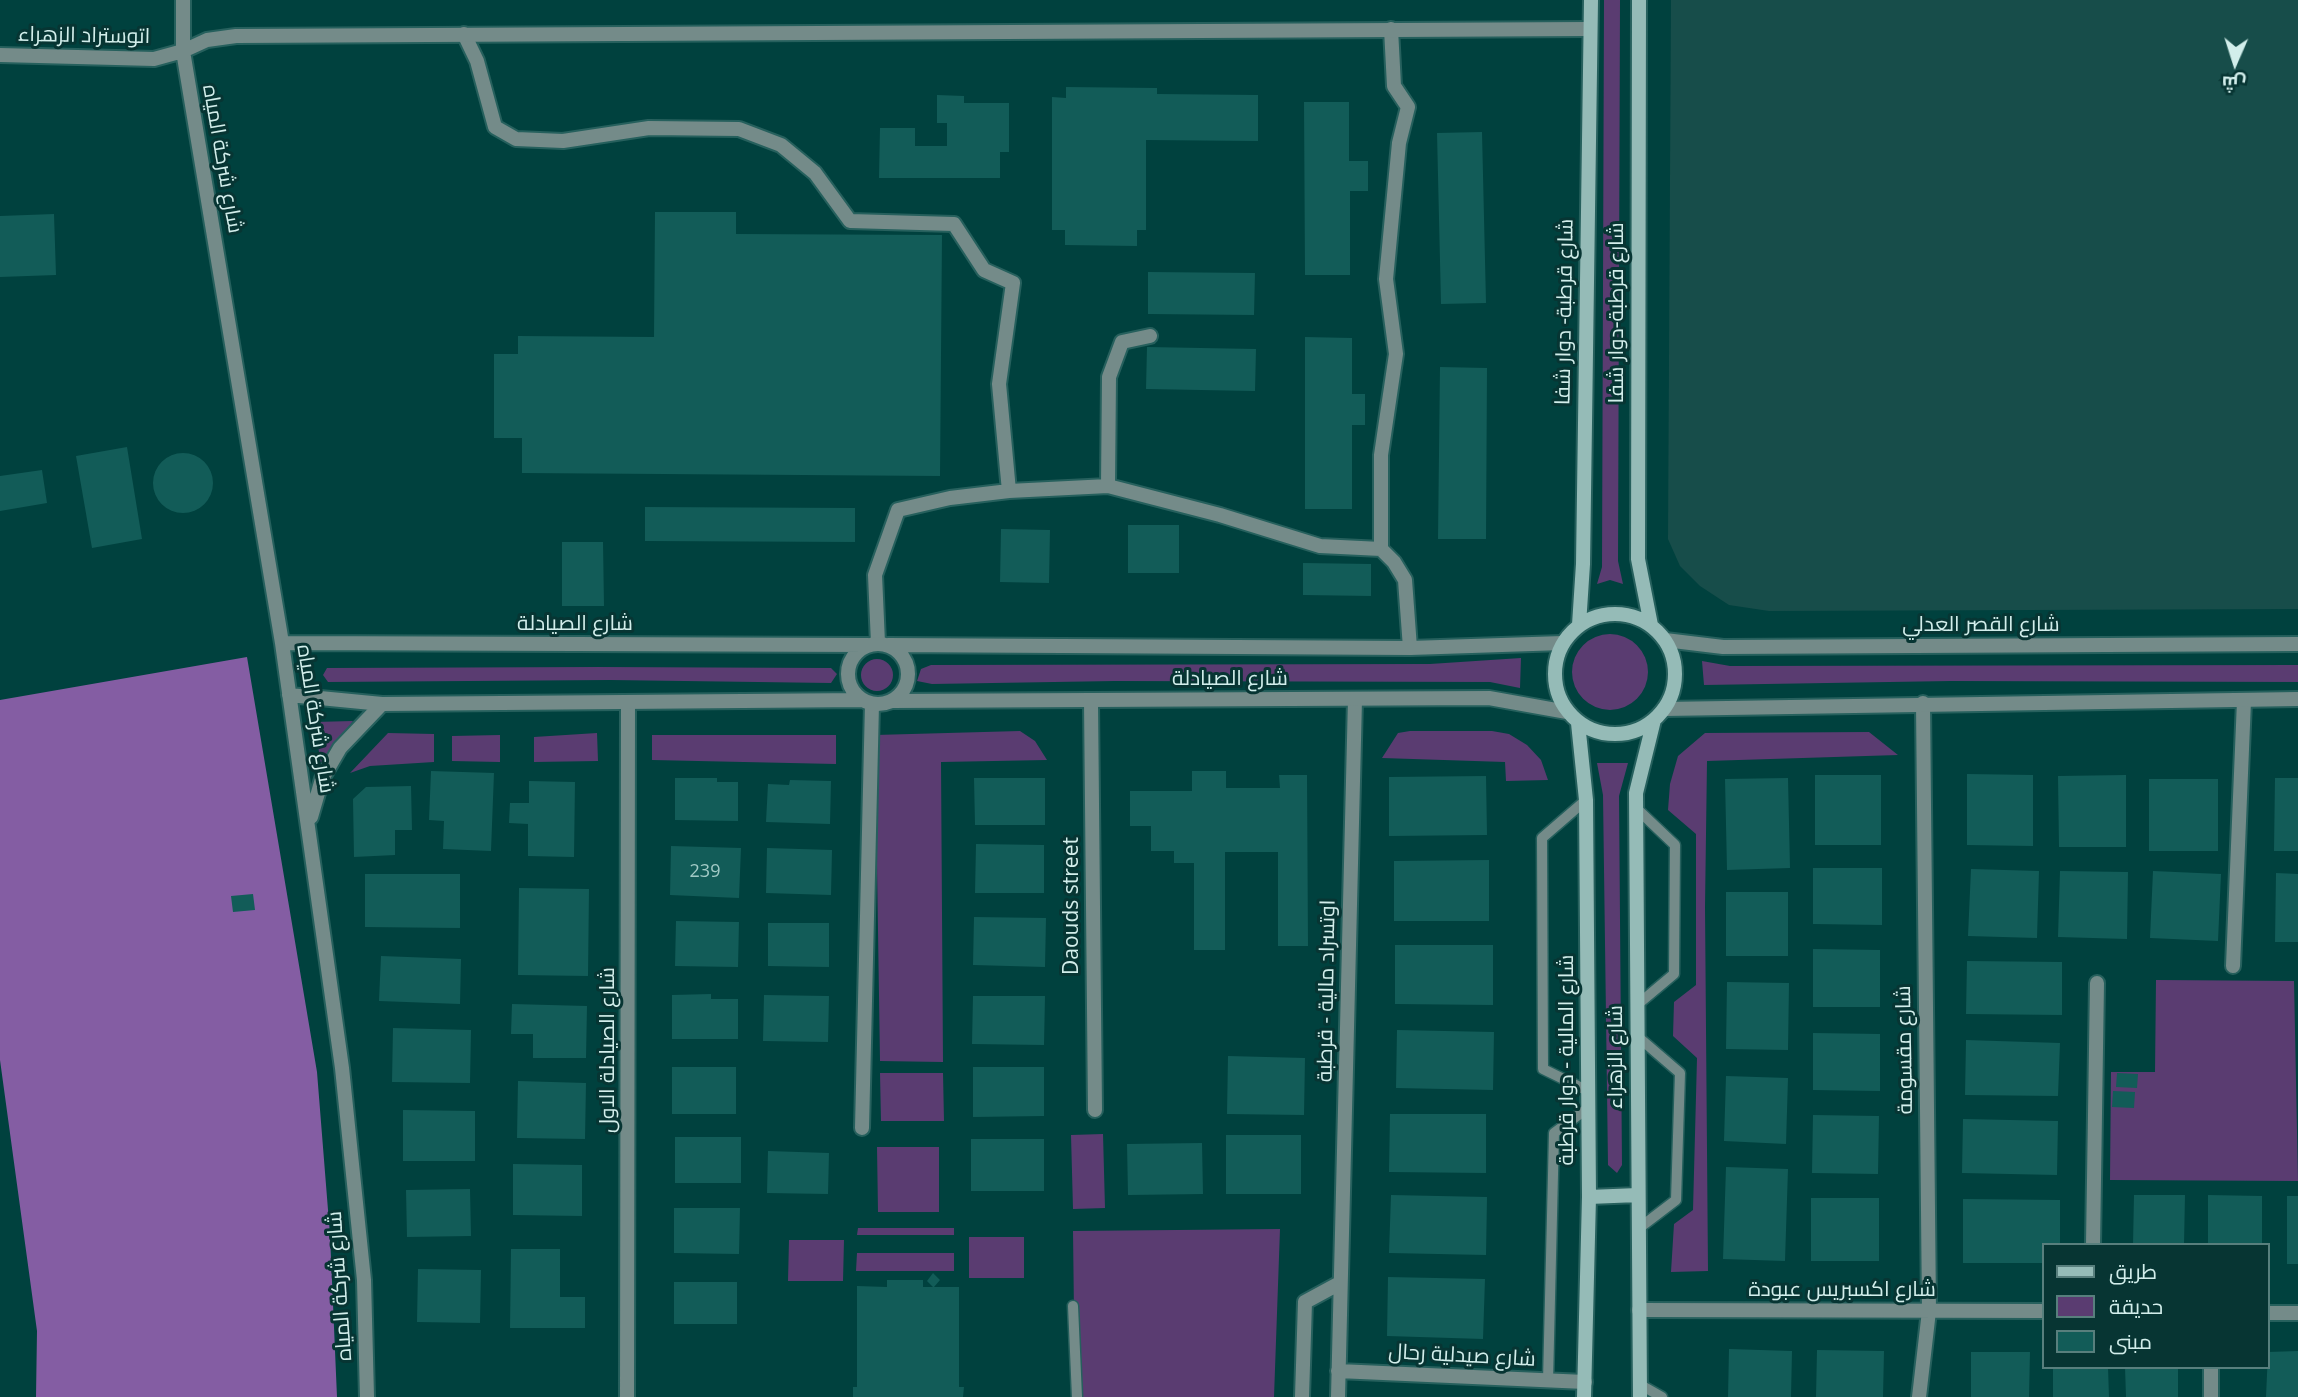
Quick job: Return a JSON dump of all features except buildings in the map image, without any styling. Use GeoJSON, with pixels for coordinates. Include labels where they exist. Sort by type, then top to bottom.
{"type":"FeatureCollection","features":[{"type":"Feature","properties":{"kind":"main road","name":"شارع قرطبة- دوار شفا"},"geometry":{"type":"LineString","coordinates":[[1578,625],[1583,564],[1591,0]]}},
{"type":"Feature","properties":{"kind":"main road","name":"شارع قرطبة-دوار شفا"},"geometry":{"type":"LineString","coordinates":[[1639,0],[1638,559],[1651,625]]}},
{"type":"Feature","properties":{"kind":"main road"},"geometry":{"type":"LineString","coordinates":[[1615,613],[1633,616],[1651,625],[1665,640],[1673,656],[1676,674],[1673,692],[1659,714],[1637,731],[1617,735],[1596,732],[1572,718],[1556,691],[1554,666],[1563,643],[1578,625],[1596,616],[1615,613]]}},
{"type":"Feature","properties":{"kind":"main road","name":"شارع الزهراء"},"geometry":{"type":"LineString","coordinates":[[1639,1390],[1636,793],[1659,714]]}},
{"type":"Feature","properties":{"kind":"main road","name":"شارع المالية - دوار قرطبة"},"geometry":{"type":"LineString","coordinates":[[1572,718],[1586,800],[1588,1197],[1585,1390]]}},
{"type":"Feature","properties":{"kind":"main road"},"geometry":{"type":"LineString","coordinates":[[1588,1197],[1638,1195]]}},
{"type":"Feature","properties":{"kind":"street","name":"شارع شركة المياه"},"geometry":{"type":"LineString","coordinates":[[183,0],[183,51],[282,643],[309,822],[351,1147],[364,1280],[367,1397]]}},
{"type":"Feature","properties":{"kind":"street"},"geometry":{"type":"LineString","coordinates":[[1381,549],[1381,455],[1396,354],[1386,279],[1399,143],[1408,107],[1394,86],[1391,29]]}},
{"type":"Feature","properties":{"kind":"street","name":"اتوستراد الزهراء"},"geometry":{"type":"LineString","coordinates":[[0,55],[142,60],[183,51],[207,40],[236,36],[1590,29]]}},
{"type":"Feature","properties":{"kind":"street"},"geometry":{"type":"LineString","coordinates":[[464,34],[477,61],[495,127],[516,139],[562,141],[649,128],[739,129],[781,145],[815,173],[850,221],[954,224],[984,270],[1013,283],[999,384],[1009,491]]}},
{"type":"Feature","properties":{"kind":"street"},"geometry":{"type":"LineString","coordinates":[[1108,486],[1110,376],[1122,342],[1150,336]]}},
{"type":"Feature","properties":{"kind":"street"},"geometry":{"type":"LineString","coordinates":[[878,644],[875,575],[898,510],[950,498],[1009,491],[1108,486],[1220,515],[1321,546],[1381,549],[1394,562],[1405,580],[1410,648]]}},
{"type":"Feature","properties":{"kind":"street","name":"شارع القصر العدلي"},"geometry":{"type":"LineString","coordinates":[[1665,640],[1724,647],[2298,644]]}},
{"type":"Feature","properties":{"kind":"street","name":"شارع الصيادلة"},"geometry":{"type":"LineString","coordinates":[[282,643],[1410,648],[1563,643]]}},
{"type":"Feature","properties":{"kind":"street"},"geometry":{"type":"LineString","coordinates":[[289,695],[382,704],[892,701],[905,686],[908,676],[903,657],[878,644]]}},
{"type":"Feature","properties":{"kind":"street"},"geometry":{"type":"LineString","coordinates":[[862,1128],[867,702],[849,685],[848,666],[852,657],[878,644]]}},
{"type":"Feature","properties":{"kind":"street","name":"شارع الصيادلة"},"geometry":{"type":"LineString","coordinates":[[892,701],[1489,698],[1572,718]]}},
{"type":"Feature","properties":{"kind":"street","name":"اوتسراد مالية - قرطبة"},"geometry":{"type":"LineString","coordinates":[[1338,1397],[1355,699]]}},
{"type":"Feature","properties":{"kind":"street"},"geometry":{"type":"LineString","coordinates":[[1659,714],[1923,703],[2298,699]]}},
{"type":"Feature","properties":{"kind":"street","name":"Daouds street"},"geometry":{"type":"LineString","coordinates":[[1091,701],[1095,1110]]}},
{"type":"Feature","properties":{"kind":"street"},"geometry":{"type":"LineString","coordinates":[[2233,966],[2244,701]]}},
{"type":"Feature","properties":{"kind":"street","name":"شارع الصيادلة الاول"},"geometry":{"type":"LineString","coordinates":[[627,1397],[628,702]]}},
{"type":"Feature","properties":{"kind":"street","name":"شارع مقسومة"},"geometry":{"type":"LineString","coordinates":[[1919,1397],[1929,1311],[1923,703]]}},
{"type":"Feature","properties":{"kind":"street"},"geometry":{"type":"LineString","coordinates":[[309,822],[322,779],[340,748],[382,704]]}},
{"type":"Feature","properties":{"kind":"street"},"geometry":{"type":"LineString","coordinates":[[2093,1243],[2097,983]]}},
{"type":"Feature","properties":{"kind":"street"},"geometry":{"type":"LineString","coordinates":[[1302,1397],[1306,1302],[1340,1283]]}},
{"type":"Feature","properties":{"kind":"street","name":"شارع اكسبريس عبودة"},"geometry":{"type":"LineString","coordinates":[[1639,1310],[2042,1311]]}},
{"type":"Feature","properties":{"kind":"street"},"geometry":{"type":"LineString","coordinates":[[2270,1312],[2298,1313]]}},
{"type":"Feature","properties":{"kind":"street"},"geometry":{"type":"LineString","coordinates":[[2211,1369],[2211,1397]]}},
{"type":"Feature","properties":{"kind":"street","name":"شارع صيدلية رحال"},"geometry":{"type":"LineString","coordinates":[[1338,1371],[1548,1381],[1585,1390]]}},
{"type":"Feature","properties":{"kind":"lane"},"geometry":{"type":"LineString","coordinates":[[1586,800],[1542,838],[1543,1069],[1588,1091]]}},
{"type":"Feature","properties":{"kind":"lane"},"geometry":{"type":"LineString","coordinates":[[1636,808],[1675,845],[1674,974],[1637,1004]]}},
{"type":"Feature","properties":{"kind":"lane"},"geometry":{"type":"LineString","coordinates":[[1637,1036],[1680,1073],[1676,1200],[1638,1229]]}},
{"type":"Feature","properties":{"kind":"lane"},"geometry":{"type":"LineString","coordinates":[[1548,1381],[1554,1133],[1588,1108]]}},
{"type":"Feature","properties":{"kind":"lane"},"geometry":{"type":"LineString","coordinates":[[1073,1306],[1077,1397]]}},
{"type":"Feature","properties":{"kind":"lane"},"geometry":{"type":"LineString","coordinates":[[1639,1390],[1662,1397]]}},
{"type":"Feature","properties":{"kind":"shaded area"},"geometry":{"type":"Polygon","coordinates":[[[1671,0],[2298,0],[2298,609],[1769,611],[1729,605],[1700,586],[1680,566],[1668,539],[1671,0]]]}},
{"type":"Feature","properties":{"kind":"shaded area"},"geometry":{"type":"Polygon","coordinates":[[[247,657],[317,1072],[330,1235],[337,1397],[36,1397],[37,1331],[0,1060],[0,700],[247,657]]]}},
{"type":"Feature","properties":{"kind":"green space"},"geometry":{"type":"Polygon","coordinates":[[[1604,0],[1620,0],[1618,561],[1623,584],[1610,580],[1597,584],[1602,567],[1604,0]]]}},
{"type":"Feature","properties":{"kind":"green space"},"geometry":{"type":"Polygon","coordinates":[[[1603,634],[1617,634],[1631,640],[1642,651],[1648,672],[1645,687],[1637,699],[1617,710],[1603,710],[1589,704],[1578,693],[1572,679],[1572,665],[1578,651],[1589,640],[1603,634]]]}},
{"type":"Feature","properties":{"kind":"green space"},"geometry":{"type":"Polygon","coordinates":[[[1521,658],[1520,688],[1490,682],[1115,681],[932,684],[917,681],[921,669],[931,665],[1430,664],[1521,658]]]}},
{"type":"Feature","properties":{"kind":"green space"},"geometry":{"type":"Polygon","coordinates":[[[877,659],[888,664],[893,675],[888,686],[877,691],[866,686],[861,675],[866,664],[877,659]]]}},
{"type":"Feature","properties":{"kind":"green space"},"geometry":{"type":"Polygon","coordinates":[[[1702,661],[1730,666],[2298,665],[2298,682],[1951,681],[1704,685],[1702,661]]]}},
{"type":"Feature","properties":{"kind":"green space"},"geometry":{"type":"Polygon","coordinates":[[[327,668],[831,668],[837,674],[831,683],[610,680],[328,682],[323,675],[327,668]]]}},
{"type":"Feature","properties":{"kind":"green space"},"geometry":{"type":"Polygon","coordinates":[[[353,721],[321,764],[314,722],[353,721]]]}},
{"type":"Feature","properties":{"kind":"green space"},"geometry":{"type":"Polygon","coordinates":[[[1020,731],[1035,741],[1047,760],[941,762],[943,1062],[880,1061],[875,735],[1020,731]]]}},
{"type":"Feature","properties":{"kind":"green space"},"geometry":{"type":"Polygon","coordinates":[[[1492,731],[1509,734],[1527,745],[1541,760],[1548,780],[1506,781],[1505,762],[1382,758],[1398,733],[1492,731]]]}},
{"type":"Feature","properties":{"kind":"green space"},"geometry":{"type":"Polygon","coordinates":[[[1869,732],[1898,755],[1707,761],[1705,907],[1708,1271],[1671,1272],[1674,1224],[1693,1210],[1697,1058],[1673,1036],[1674,1002],[1696,985],[1696,834],[1668,810],[1670,784],[1678,756],[1705,733],[1869,732]]]}},
{"type":"Feature","properties":{"kind":"green space"},"geometry":{"type":"Polygon","coordinates":[[[388,733],[434,734],[434,762],[370,766],[350,773],[388,733]]]}},
{"type":"Feature","properties":{"kind":"green space"},"geometry":{"type":"Polygon","coordinates":[[[597,733],[598,761],[534,762],[534,737],[597,733]]]}},
{"type":"Feature","properties":{"kind":"green space"},"geometry":{"type":"Polygon","coordinates":[[[500,735],[500,762],[452,761],[452,736],[500,735]]]}},
{"type":"Feature","properties":{"kind":"green space"},"geometry":{"type":"Polygon","coordinates":[[[652,735],[836,735],[836,764],[652,760],[652,735]]]}},
{"type":"Feature","properties":{"kind":"green space"},"geometry":{"type":"Polygon","coordinates":[[[1597,763],[1628,763],[1619,796],[1622,1165],[1617,1173],[1608,1165],[1603,795],[1597,763]]]}},
{"type":"Feature","properties":{"kind":"green space"},"geometry":{"type":"Polygon","coordinates":[[[2156,980],[2294,981],[2298,1181],[2110,1180],[2111,1072],[2155,1072],[2156,980]]]}},
{"type":"Feature","properties":{"kind":"green space"},"geometry":{"type":"Polygon","coordinates":[[[880,1073],[943,1073],[944,1121],[881,1121],[880,1073]]]}},
{"type":"Feature","properties":{"kind":"green space"},"geometry":{"type":"Polygon","coordinates":[[[1103,1134],[1105,1208],[1073,1209],[1071,1135],[1103,1134]]]}},
{"type":"Feature","properties":{"kind":"green space"},"geometry":{"type":"Polygon","coordinates":[[[877,1147],[939,1147],[939,1212],[878,1212],[877,1147]]]}},
{"type":"Feature","properties":{"kind":"green space"},"geometry":{"type":"Polygon","coordinates":[[[858,1228],[954,1228],[954,1235],[857,1235],[858,1228]]]}},
{"type":"Feature","properties":{"kind":"green space"},"geometry":{"type":"Polygon","coordinates":[[[1280,1229],[1274,1397],[1075,1397],[1073,1231],[1280,1229]]]}},
{"type":"Feature","properties":{"kind":"green space"},"geometry":{"type":"Polygon","coordinates":[[[969,1237],[1024,1237],[1024,1278],[969,1278],[969,1237]]]}},
{"type":"Feature","properties":{"kind":"green space"},"geometry":{"type":"Polygon","coordinates":[[[789,1240],[844,1240],[843,1281],[788,1281],[789,1240]]]}},
{"type":"Feature","properties":{"kind":"green space"},"geometry":{"type":"Polygon","coordinates":[[[857,1253],[954,1253],[954,1271],[856,1271],[857,1253]]]}}]}
